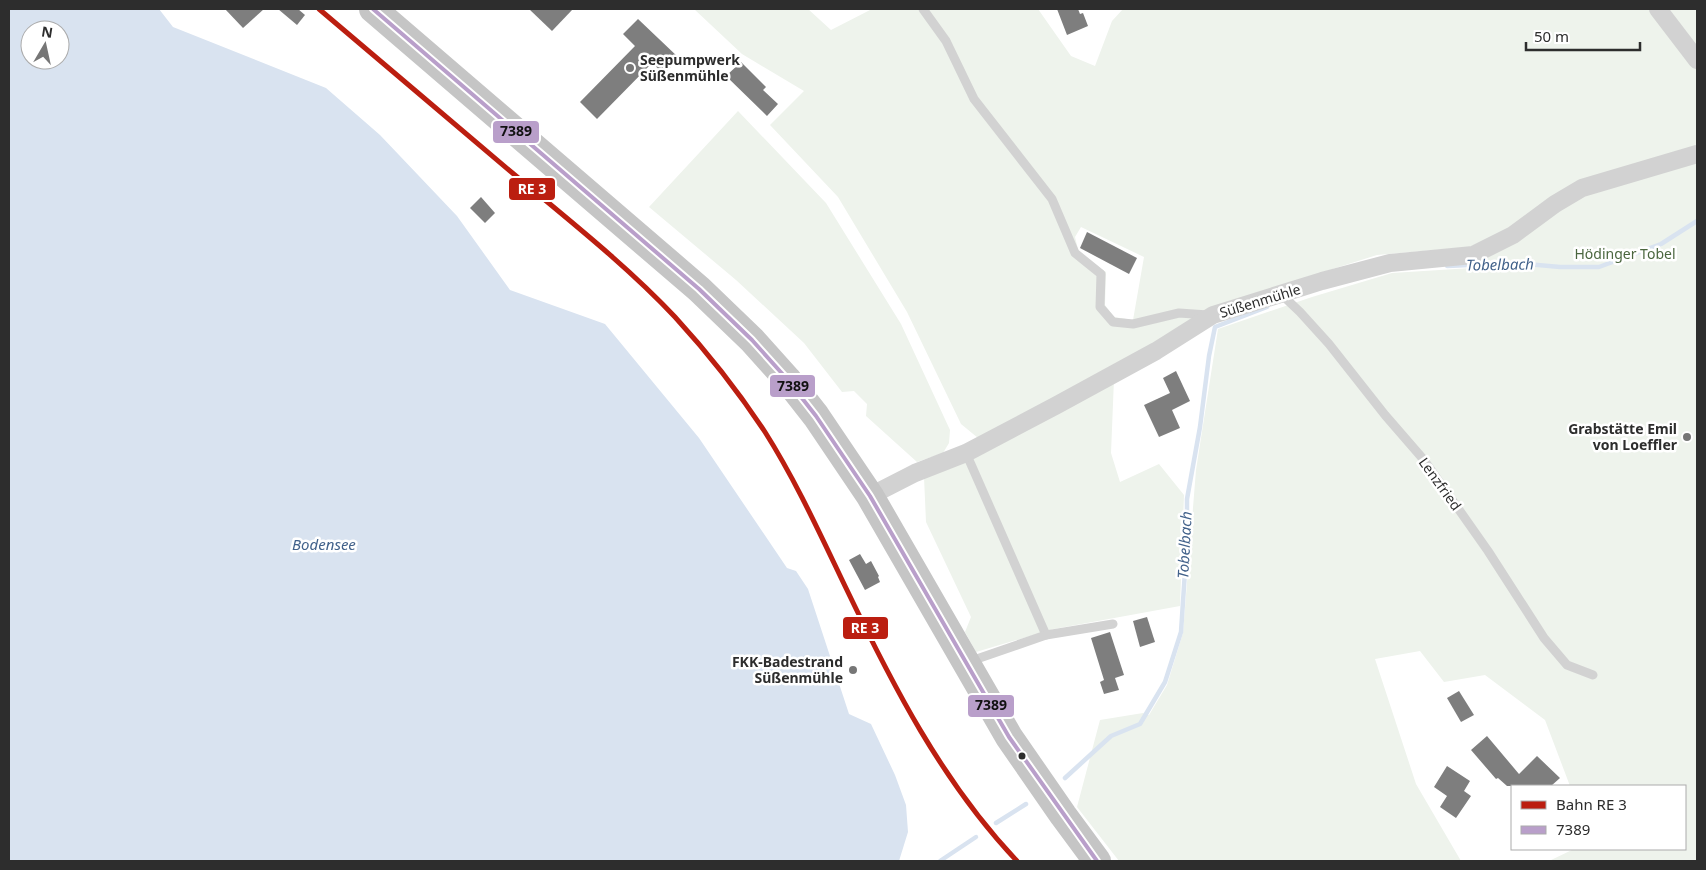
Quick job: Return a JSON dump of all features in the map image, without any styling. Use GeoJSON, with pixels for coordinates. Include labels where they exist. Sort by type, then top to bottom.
{"type":"FeatureCollection","features":[{"type":"Feature","properties":{"kind":"main road"},"geometry":{"type":"LineString","coordinates":[[372,9],[699,289],[752,340],[788,379],[816,416],[870,496],[1009,737],[1063,815],[1098,861]]}},
{"type":"Feature","properties":{"kind":"street"},"geometry":{"type":"LineString","coordinates":[[1658,9],[1697,60]]}},
{"type":"Feature","properties":{"kind":"street","name":"Süßenmühle"},"geometry":{"type":"LineString","coordinates":[[870,496],[915,473],[966,452],[1156,351],[1213,315],[1322,281],[1390,263],[1473,256],[1513,235],[1555,204],[1582,188],[1697,154]]}},
{"type":"Feature","properties":{"kind":"lane"},"geometry":{"type":"LineString","coordinates":[[923,9],[946,40],[974,99],[1052,199],[1075,253],[1101,274],[1100,307],[1113,322],[1133,324],[1179,314],[1213,315]]}},
{"type":"Feature","properties":{"kind":"lane","name":"Lenzfried"},"geometry":{"type":"LineString","coordinates":[[1281,294],[1330,344],[1424,460],[1488,551],[1544,638],[1567,665],[1593,675]]}},
{"type":"Feature","properties":{"kind":"lane"},"geometry":{"type":"LineString","coordinates":[[966,452],[1046,635]]}},
{"type":"Feature","properties":{"kind":"lane"},"geometry":{"type":"LineString","coordinates":[[966,662],[1046,635],[1113,624]]}},
{"type":"Feature","properties":{"kind":"green space","name":"Hödinger Tobel"},"geometry":{"type":"Polygon","coordinates":[[[694,9],[808,9],[831,30],[872,9],[1038,9],[1071,56],[1095,66],[1112,21],[1123,9],[1697,9],[1697,861],[1549,861],[1572,850],[1686,850],[1686,785],[1570,785],[1545,720],[1485,675],[1444,682],[1420,651],[1375,659],[1416,784],[1461,861],[1119,861],[1077,807],[1100,720],[1143,713],[1149,715],[1167,685],[1183,633],[1196,470],[1218,329],[1312,297],[1392,273],[1503,266],[1492,264],[1456,265],[1507,231],[1469,247],[1377,255],[1241,298],[978,438],[961,424],[907,312],[838,197],[770,125],[804,91],[742,54],[694,9]],[[1081,227],[1075,237],[1079,253],[1106,272],[1105,305],[1114,317],[1133,320],[1144,257],[1081,227]]]}},
{"type":"Feature","properties":{"kind":"green space"},"geometry":{"type":"Polygon","coordinates":[[[738,111],[826,203],[901,324],[950,430],[949,443],[943,453],[917,462],[866,416],[867,404],[854,391],[842,392],[804,343],[736,280],[649,207],[738,111]]]}},
{"type":"Feature","properties":{"kind":"green space"},"geometry":{"type":"Polygon","coordinates":[[[1114,379],[1111,453],[1120,482],[1159,464],[1184,495],[1180,606],[1054,629],[976,652],[965,632],[971,617],[926,522],[924,477],[1114,379]]]}},
{"type":"Feature","properties":{"kind":"water","name":"Bodensee"},"geometry":{"type":"Polygon","coordinates":[[[9,9],[159,9],[173,27],[326,88],[380,135],[457,216],[510,290],[605,324],[699,438],[787,568],[796,571],[808,589],[849,714],[871,724],[895,775],[906,805],[908,832],[899,861],[9,861],[9,9]]]}},
{"type":"Feature","properties":{"kind":"building"},"geometry":{"type":"Polygon","coordinates":[[[225,9],[264,9],[243,28],[225,9]]]}},
{"type":"Feature","properties":{"kind":"building"},"geometry":{"type":"Polygon","coordinates":[[[278,9],[298,9],[305,15],[297,25],[278,9]]]}},
{"type":"Feature","properties":{"kind":"building"},"geometry":{"type":"Polygon","coordinates":[[[529,9],[573,9],[552,31],[529,9]]]}},
{"type":"Feature","properties":{"kind":"building"},"geometry":{"type":"Polygon","coordinates":[[[1057,9],[1078,9],[1080,14],[1083,13],[1088,26],[1067,35],[1057,9]]]}},
{"type":"Feature","properties":{"kind":"building","name":"Seepumpwerk Süßenmühle"},"geometry":{"type":"Polygon","coordinates":[[[638,19],[679,58],[664,74],[652,63],[597,119],[580,102],[635,46],[623,34],[638,19]]]}},
{"type":"Feature","properties":{"kind":"building"},"geometry":{"type":"Polygon","coordinates":[[[741,62],[766,87],[763,90],[778,104],[767,116],[726,76],[741,62]]]}},
{"type":"Feature","properties":{"kind":"building"},"geometry":{"type":"Polygon","coordinates":[[[481,197],[495,213],[485,223],[470,208],[481,197]]]}},
{"type":"Feature","properties":{"kind":"building"},"geometry":{"type":"Polygon","coordinates":[[[1087,232],[1137,258],[1129,274],[1080,248],[1087,232]]]}},
{"type":"Feature","properties":{"kind":"building"},"geometry":{"type":"Polygon","coordinates":[[[1176,371],[1190,401],[1172,410],[1180,428],[1159,437],[1144,405],[1170,393],[1163,378],[1176,371]]]}},
{"type":"Feature","properties":{"kind":"building"},"geometry":{"type":"Polygon","coordinates":[[[860,554],[866,564],[871,561],[880,582],[865,590],[849,560],[860,554]]]}},
{"type":"Feature","properties":{"kind":"building"},"geometry":{"type":"Polygon","coordinates":[[[1147,617],[1155,642],[1140,647],[1133,621],[1147,617]]]}},
{"type":"Feature","properties":{"kind":"building"},"geometry":{"type":"Polygon","coordinates":[[[1110,632],[1124,675],[1115,678],[1119,690],[1104,694],[1100,682],[1104,680],[1091,638],[1110,632]]]}},
{"type":"Feature","properties":{"kind":"building"},"geometry":{"type":"Polygon","coordinates":[[[1459,691],[1474,715],[1461,722],[1447,698],[1459,691]]]}},
{"type":"Feature","properties":{"kind":"building"},"geometry":{"type":"Polygon","coordinates":[[[1487,736],[1519,774],[1537,756],[1560,778],[1552,785],[1507,786],[1498,778],[1496,779],[1471,750],[1487,736]]]}},
{"type":"Feature","properties":{"kind":"building"},"geometry":{"type":"Polygon","coordinates":[[[1447,766],[1470,781],[1464,791],[1471,796],[1456,818],[1440,807],[1447,796],[1434,787],[1447,766]]]}},
{"type":"Feature","properties":{"kind":"waterway","name":"Tobelbach"},"geometry":{"type":"LineString","coordinates":[[1447,266],[1516,263],[1560,267],[1599,267],[1661,244],[1697,221]]}},
{"type":"Feature","properties":{"kind":"waterway","name":"Tobelbach"},"geometry":{"type":"LineString","coordinates":[[1065,778],[1111,736],[1140,724],[1165,682],[1181,632],[1187,541],[1187,499],[1215,327],[1267,307]]}},
{"type":"Feature","properties":{"kind":"waterway","name":"Tobelbach"},"geometry":{"type":"LineString","coordinates":[[996,823],[1026,804]]}},
{"type":"Feature","properties":{"kind":"waterway","name":"Tobelbach"},"geometry":{"type":"LineString","coordinates":[[940,861],[976,837]]}},
{"type":"Feature","properties":{"kind":"transit line"},"geometry":{"type":"LineString","coordinates":[[319,9],[618,262],[657,298],[711,358],[755,417],[787,469],[881,659],[921,731],[965,798],[990,831],[1017,861]]}},
{"type":"Feature","properties":{"kind":"transit line","name":"7389"},"geometry":{"type":"LineString","coordinates":[[373,9],[699,289],[752,340],[787,379],[816,416],[870,496],[1009,737],[1097,861]]}},
{"type":"Feature","properties":{"kind":"place","name":"Seepumpwerk Süßenmühle"},"geometry":{"type":"Point","coordinates":[630,68]}},
{"type":"Feature","properties":{"kind":"place","name":"Grabstätte Emil von Loeffler"},"geometry":{"type":"Point","coordinates":[1687,437]}},
{"type":"Feature","properties":{"kind":"place","name":"FKK-Badestrand Süßenmühle"},"geometry":{"type":"Point","coordinates":[853,670]}}]}
